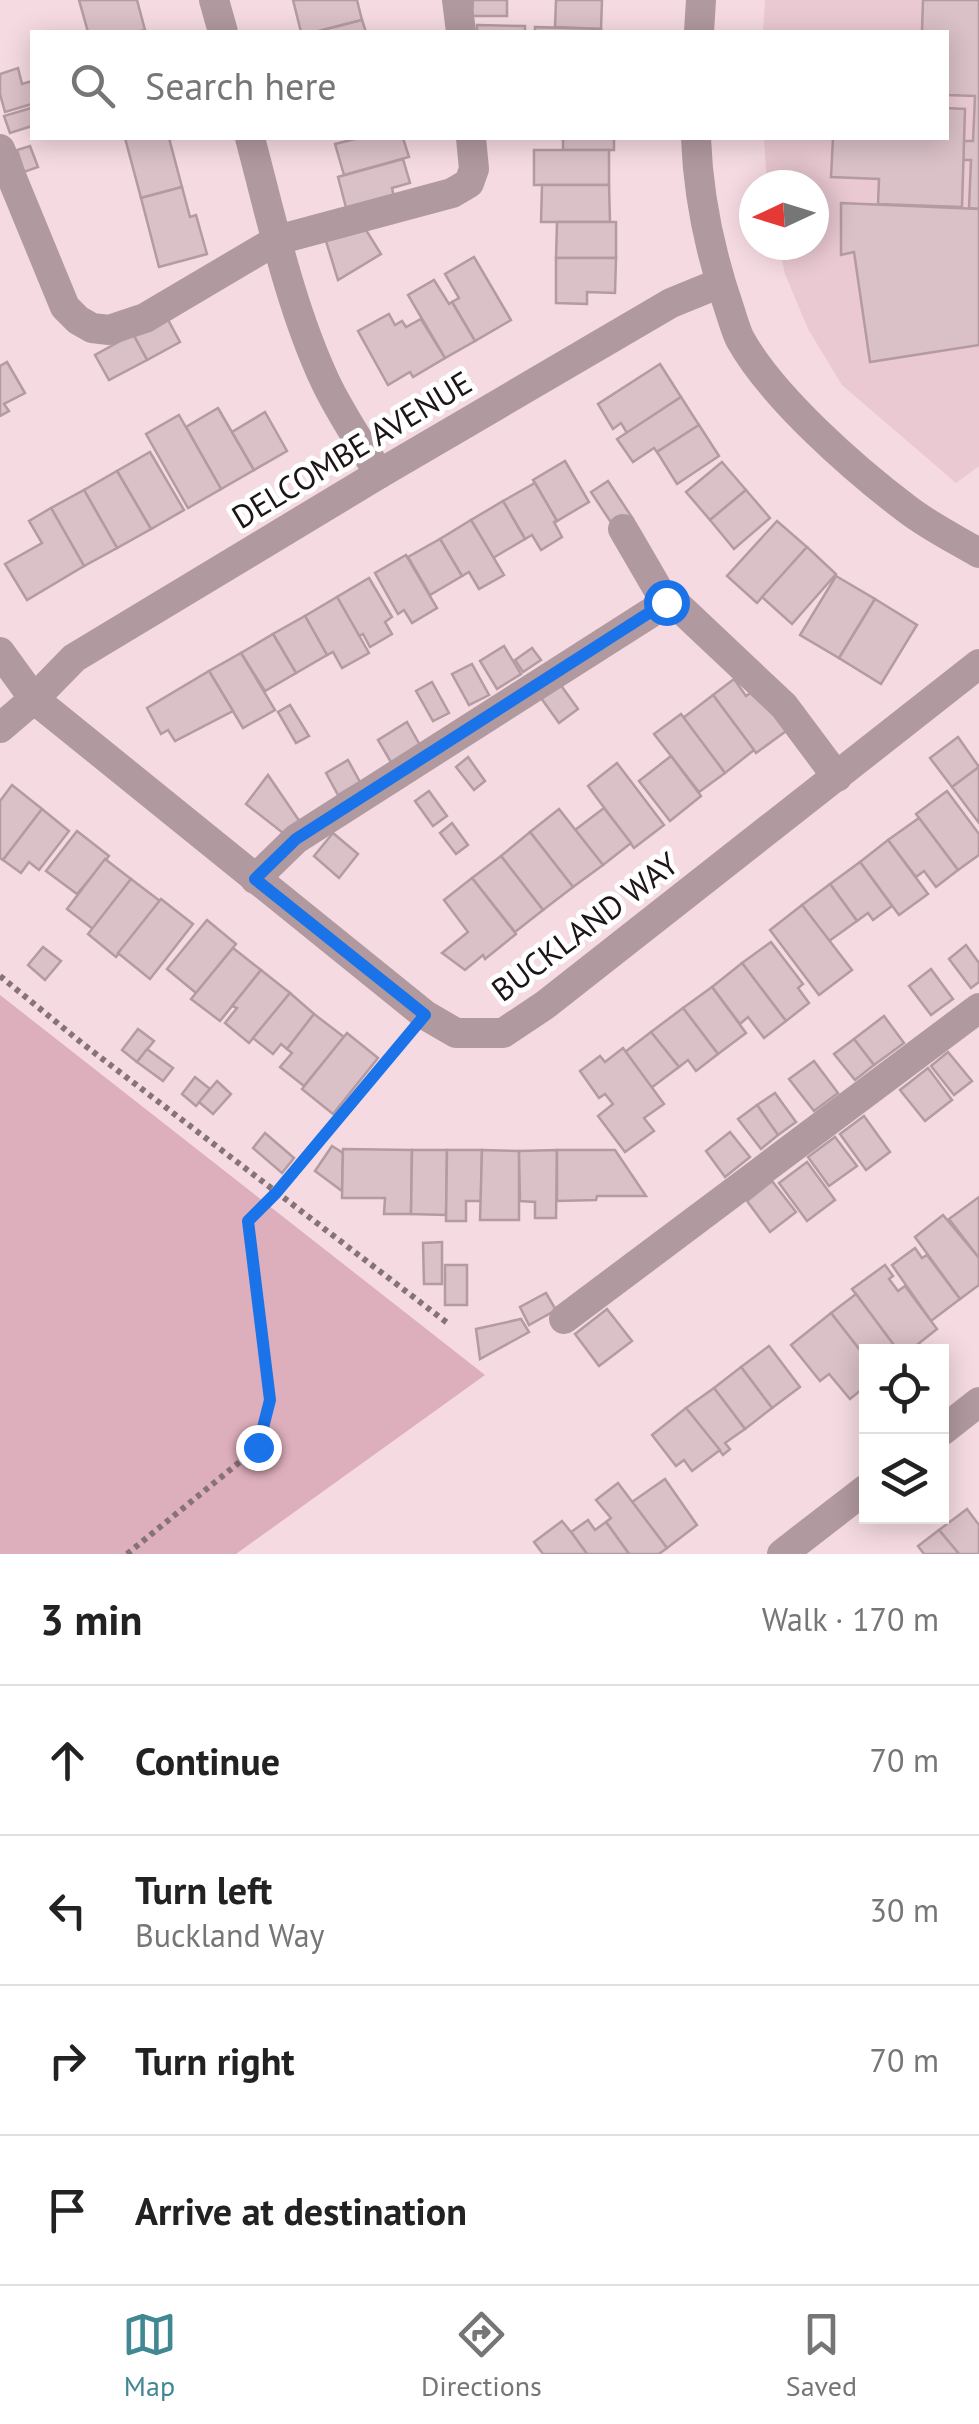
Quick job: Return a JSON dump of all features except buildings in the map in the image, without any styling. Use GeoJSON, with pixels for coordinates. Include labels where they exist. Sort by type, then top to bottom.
{"type":"FeatureCollection","features":[{"type":"Feature","properties":{"kind":"street"},"geometry":{"type":"LineString","coordinates":[[214,0],[222,30]]}},
{"type":"Feature","properties":{"kind":"street"},"geometry":{"type":"LineString","coordinates":[[457,0],[460,30]]}},
{"type":"Feature","properties":{"kind":"street"},"geometry":{"type":"LineString","coordinates":[[699,30],[702,0]]}},
{"type":"Feature","properties":{"kind":"street"},"geometry":{"type":"LineString","coordinates":[[251,140],[306,335],[326,382],[379,474]]}},
{"type":"Feature","properties":{"kind":"street"},"geometry":{"type":"LineString","coordinates":[[0,149],[65,307],[92,328],[109,330],[144,318],[277,240],[452,193],[468,183],[474,170],[471,140]]}},
{"type":"Feature","properties":{"kind":"street"},"geometry":{"type":"LineString","coordinates":[[696,140],[720,283],[740,338],[768,379],[804,419],[909,511],[979,553]]}},
{"type":"Feature","properties":{"kind":"street","name":"DELCOMBE AVENUE"},"geometry":{"type":"LineString","coordinates":[[0,728],[74,658],[671,302],[720,283]]}},
{"type":"Feature","properties":{"kind":"street"},"geometry":{"type":"LineString","coordinates":[[623,529],[666,602],[678,606],[784,706],[836,777]]}},
{"type":"Feature","properties":{"kind":"street"},"geometry":{"type":"LineString","coordinates":[[255,879],[296,839],[666,602]]}},
{"type":"Feature","properties":{"kind":"street","name":"BUCKLAND WAY"},"geometry":{"type":"LineString","coordinates":[[0,652],[34,699],[425,1015],[456,1032],[503,1033],[545,1005],[979,664]]}},
{"type":"Feature","properties":{"kind":"street"},"geometry":{"type":"LineString","coordinates":[[564,1319],[979,1008]]}},
{"type":"Feature","properties":{"kind":"street"},"geometry":{"type":"LineString","coordinates":[[949,1425],[979,1402]]}},
{"type":"Feature","properties":{"kind":"street"},"geometry":{"type":"LineString","coordinates":[[782,1554],[859,1494]]}},
{"type":"Feature","properties":{"kind":"street"},"geometry":{"type":"LineString","coordinates":[[813,1530],[832,1554]]}},
{"type":"Feature","properties":{"kind":"path"},"geometry":{"type":"LineString","coordinates":[[0,976],[450,1325]]}},
{"type":"Feature","properties":{"kind":"path"},"geometry":{"type":"LineString","coordinates":[[128,1554],[258,1447],[270,1400],[248,1221],[425,1015]]}},
{"type":"Feature","properties":{"kind":"shaded area"},"geometry":{"type":"Polygon","coordinates":[[[765,0],[979,0],[979,466],[956,483],[842,385],[808,329],[782,260],[829,260],[829,170],[766,170],[764,140],[949,140],[949,30],[763,30],[765,0]]]}},
{"type":"Feature","properties":{"kind":"shaded area"},"geometry":{"type":"Polygon","coordinates":[[[0,995],[485,1375],[236,1554],[0,1554],[0,995]]]}},
{"type":"Feature","properties":{"kind":"route"},"geometry":{"type":"LineString","coordinates":[[258,1447],[270,1400],[248,1221],[425,1015],[255,879],[296,839],[666,602]]}}]}
